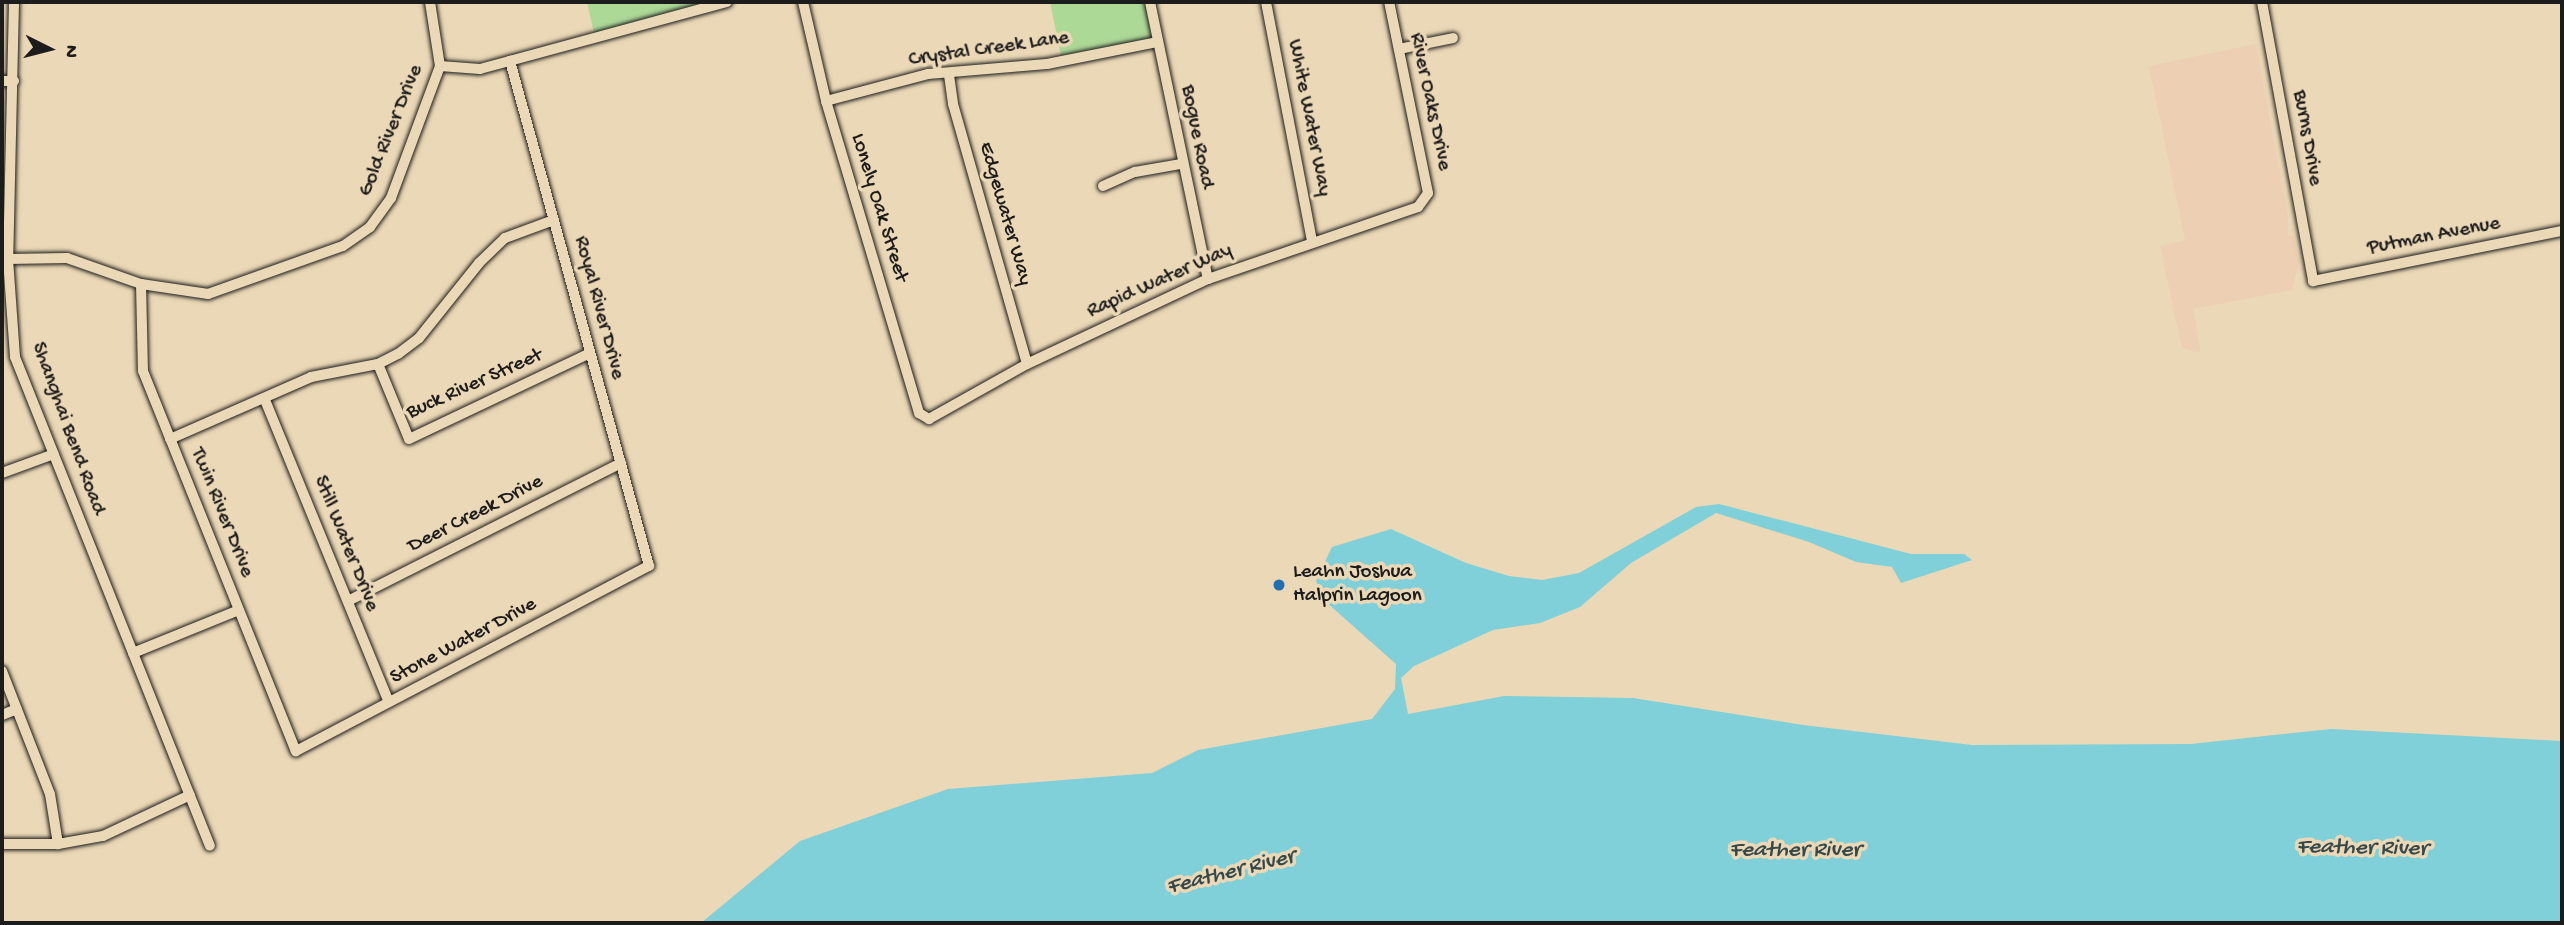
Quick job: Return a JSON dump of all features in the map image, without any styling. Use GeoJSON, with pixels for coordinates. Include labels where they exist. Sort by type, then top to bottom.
{"type":"FeatureCollection","features":[{"type":"Feature","properties":{"kind":"street","name":"Shanghai Bend Road"},"geometry":{"type":"LineString","coordinates":[[13,2],[14,81],[8,259],[15,357],[210,846]]}},
{"type":"Feature","properties":{"kind":"street","name":"Gold River Drive"},"geometry":{"type":"LineString","coordinates":[[8,259],[67,258],[142,284],[208,294],[343,246],[370,227],[391,198],[440,66],[430,2]]}},
{"type":"Feature","properties":{"kind":"street"},"geometry":{"type":"LineString","coordinates":[[440,66],[481,68],[726,2]]}},
{"type":"Feature","properties":{"kind":"street","name":"Lonely Oak Street"},"geometry":{"type":"LineString","coordinates":[[803,2],[826,101],[919,412],[929,419]]}},
{"type":"Feature","properties":{"kind":"street","name":"Bogue Road"},"geometry":{"type":"LineString","coordinates":[[1150,2],[1181,164],[1208,279]]}},
{"type":"Feature","properties":{"kind":"street","name":"White Water Way"},"geometry":{"type":"LineString","coordinates":[[1266,2],[1312,242]]}},
{"type":"Feature","properties":{"kind":"street","name":"River Oaks Drive"},"geometry":{"type":"LineString","coordinates":[[1389,2],[1428,193],[1418,207]]}},
{"type":"Feature","properties":{"kind":"street","name":"Burns Drive"},"geometry":{"type":"LineString","coordinates":[[2262,2],[2313,281]]}},
{"type":"Feature","properties":{"kind":"street"},"geometry":{"type":"LineString","coordinates":[[1399,49],[1453,38]]}},
{"type":"Feature","properties":{"kind":"street","name":"Crystal Creek Lane"},"geometry":{"type":"LineString","coordinates":[[826,101],[928,74],[949,75],[1047,64],[1157,41]]}},
{"type":"Feature","properties":{"kind":"street","name":"Royal River Drive"},"geometry":{"type":"LineString","coordinates":[[510,61],[649,566]]}},
{"type":"Feature","properties":{"kind":"street","name":"Edgewater Way"},"geometry":{"type":"LineString","coordinates":[[949,75],[953,104],[1027,364]]}},
{"type":"Feature","properties":{"kind":"street"},"geometry":{"type":"LineString","coordinates":[[2,81],[14,81]]}},
{"type":"Feature","properties":{"kind":"street"},"geometry":{"type":"LineString","coordinates":[[1103,186],[1135,172],[1181,164]]}},
{"type":"Feature","properties":{"kind":"street","name":"Rapid Water Way"},"geometry":{"type":"LineString","coordinates":[[929,419],[1027,364],[1208,279],[1418,207]]}},
{"type":"Feature","properties":{"kind":"street"},"geometry":{"type":"LineString","coordinates":[[170,439],[265,400],[311,377],[378,364],[419,338],[479,263],[505,238],[554,220]]}},
{"type":"Feature","properties":{"kind":"street","name":"Putman Avenue"},"geometry":{"type":"LineString","coordinates":[[2313,281],[2562,231]]}},
{"type":"Feature","properties":{"kind":"street","name":"Twin River Drive"},"geometry":{"type":"LineString","coordinates":[[142,284],[143,371],[296,751]]}},
{"type":"Feature","properties":{"kind":"street","name":"Buck River Street"},"geometry":{"type":"LineString","coordinates":[[378,364],[409,439],[590,353]]}},
{"type":"Feature","properties":{"kind":"street","name":"Still Water Drive"},"geometry":{"type":"LineString","coordinates":[[265,400],[389,702]]}},
{"type":"Feature","properties":{"kind":"street"},"geometry":{"type":"LineString","coordinates":[[2,473],[54,454]]}},
{"type":"Feature","properties":{"kind":"street","name":"Deer Creek Drive"},"geometry":{"type":"LineString","coordinates":[[348,601],[621,463]]}},
{"type":"Feature","properties":{"kind":"street","name":"Stone Water Drive"},"geometry":{"type":"LineString","coordinates":[[296,751],[649,566]]}},
{"type":"Feature","properties":{"kind":"street"},"geometry":{"type":"LineString","coordinates":[[133,653],[239,610]]}},
{"type":"Feature","properties":{"kind":"street"},"geometry":{"type":"LineString","coordinates":[[2,671],[50,794],[58,844]]}},
{"type":"Feature","properties":{"kind":"street"},"geometry":{"type":"LineString","coordinates":[[2,715],[17,709]]}},
{"type":"Feature","properties":{"kind":"street"},"geometry":{"type":"LineString","coordinates":[[2,844],[58,844],[103,836],[190,795]]}},
{"type":"Feature","properties":{"kind":"shaded area"},"geometry":{"type":"Polygon","coordinates":[[[2256,44],[2288,216],[2288,235],[2294,237],[2299,262],[2292,290],[2193,309],[2201,353],[2182,348],[2160,246],[2185,240],[2149,66],[2256,44]]]}},
{"type":"Feature","properties":{"kind":"green space"},"geometry":{"type":"Polygon","coordinates":[[[587,2],[721,2],[595,38],[587,2]]]}},
{"type":"Feature","properties":{"kind":"green space"},"geometry":{"type":"Polygon","coordinates":[[[1050,2],[1150,2],[1157,42],[1062,61],[1050,2]]]}},
{"type":"Feature","properties":{"kind":"water","name":"Feather River"},"geometry":{"type":"Polygon","coordinates":[[[1719,504],[1911,554],[1964,554],[1972,560],[1901,583],[1892,567],[1856,562],[1809,542],[1716,513],[1631,563],[1580,607],[1540,623],[1493,630],[1414,666],[1401,678],[1408,714],[1504,696],[1633,698],[1803,725],[1972,745],[2191,744],[2331,729],[2562,741],[2562,923],[701,923],[800,841],[948,789],[1152,773],[1198,750],[1372,719],[1395,689],[1396,664],[1326,602],[1316,581],[1332,547],[1391,529],[1466,563],[1509,576],[1542,580],[1579,573],[1696,507],[1719,504]]]}},
{"type":"Feature","properties":{"kind":"place","name":"Leahn Joshua Halprin Lagoon"},"geometry":{"type":"Point","coordinates":[1279,585]}}]}
